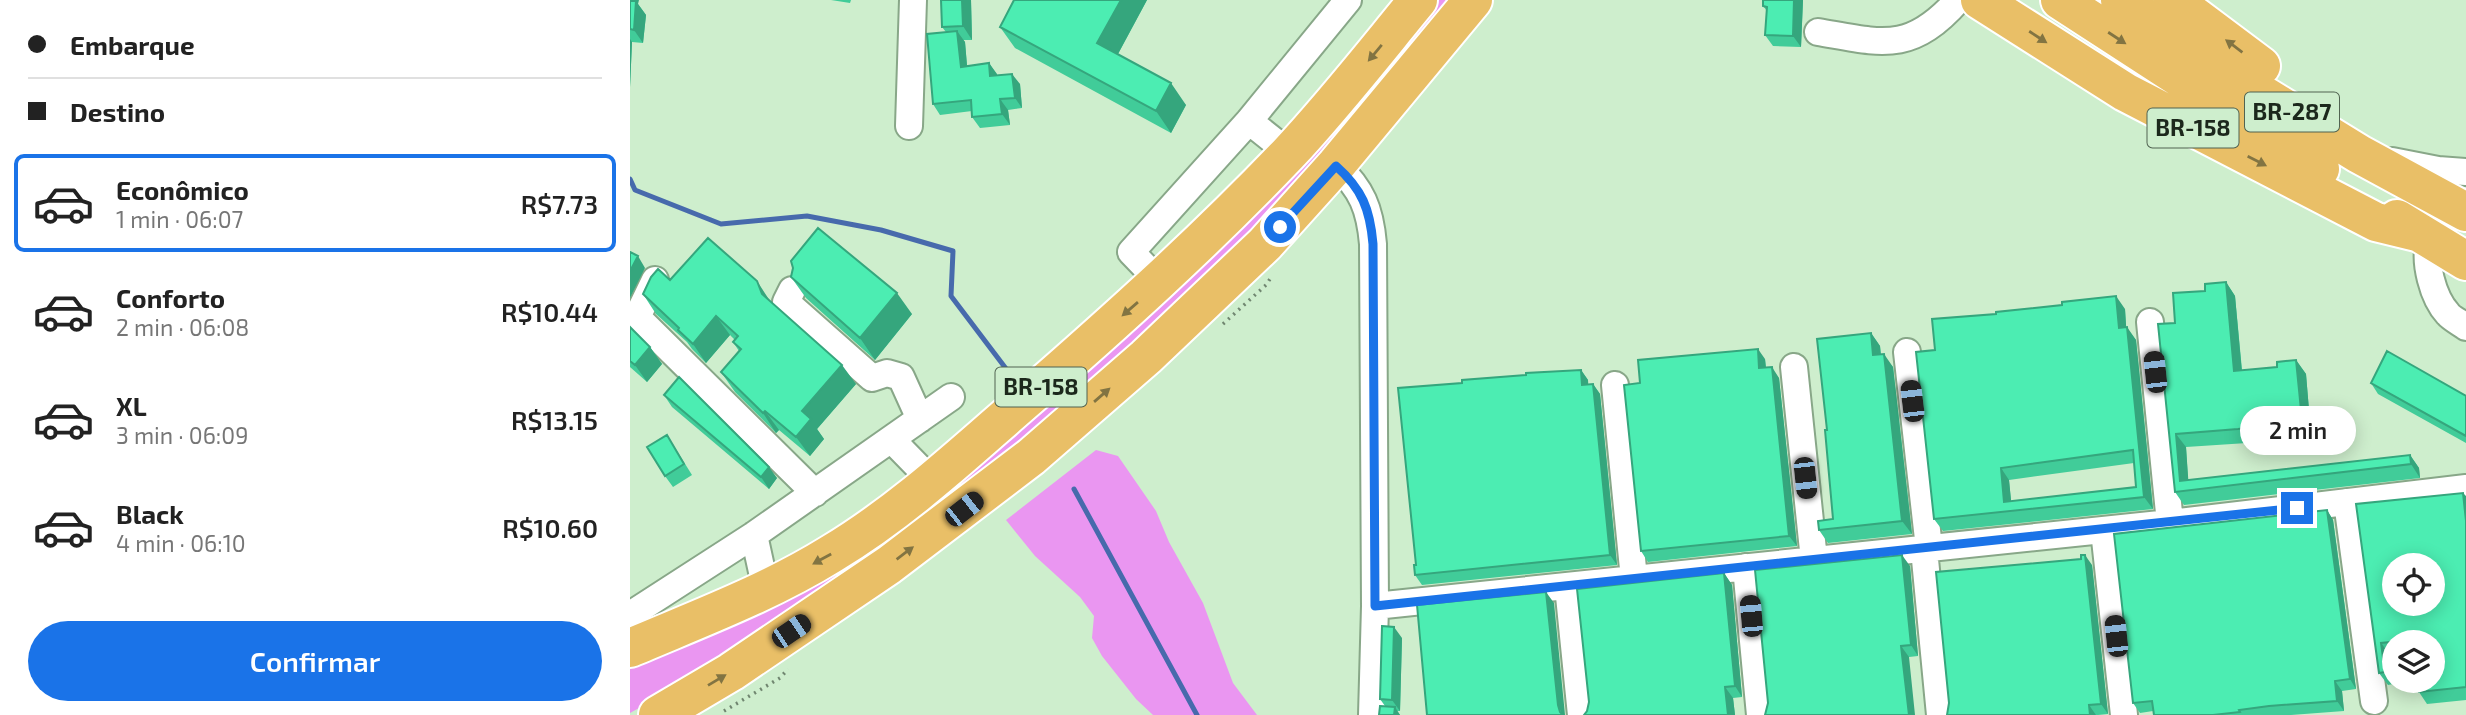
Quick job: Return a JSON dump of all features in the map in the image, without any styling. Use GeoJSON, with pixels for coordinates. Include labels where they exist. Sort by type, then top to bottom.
{"type":"FeatureCollection","features":[{"type":"Feature","properties":{"kind":"highway","name":"BR-158"},"geometry":{"type":"LineString","coordinates":[[630,648],[766,590],[841,548],[933,481],[1159,281],[1289,153],[1418,0]]}},
{"type":"Feature","properties":{"kind":"highway","name":"BR-158"},"geometry":{"type":"LineString","coordinates":[[658,715],[731,672],[889,565],[1031,457],[1146,357],[1257,252],[1336,166],[1473,0]]}},
{"type":"Feature","properties":{"kind":"highway","name":"BR-158"},"geometry":{"type":"LineString","coordinates":[[1980,0],[2125,92],[2376,222],[2424,237],[2466,261]]}},
{"type":"Feature","properties":{"kind":"highway","name":"BR-287"},"geometry":{"type":"LineString","coordinates":[[2060,0],[2424,237]]}},
{"type":"Feature","properties":{"kind":"highway","name":"BR-287"},"geometry":{"type":"LineString","coordinates":[[2120,0],[2224,71],[2359,154]]}},
{"type":"Feature","properties":{"kind":"highway"},"geometry":{"type":"LineString","coordinates":[[2173,0],[2325,113],[2359,154],[2466,212]]}},
{"type":"Feature","properties":{"kind":"street"},"geometry":{"type":"LineString","coordinates":[[909,126],[913,0]]}},
{"type":"Feature","properties":{"kind":"street"},"geometry":{"type":"LineString","coordinates":[[1159,281],[1132,252],[1249,121],[1348,0]]}},
{"type":"Feature","properties":{"kind":"street"},"geometry":{"type":"LineString","coordinates":[[1818,32],[1877,42],[1907,39],[1924,32],[1958,0]]}},
{"type":"Feature","properties":{"kind":"street"},"geometry":{"type":"LineString","coordinates":[[1249,121],[1289,153]]}},
{"type":"Feature","properties":{"kind":"street"},"geometry":{"type":"LineString","coordinates":[[2359,154],[2438,170],[2466,172]]}},
{"type":"Feature","properties":{"kind":"street"},"geometry":{"type":"LineString","coordinates":[[1336,166],[1353,181],[1371,220],[1373,244],[1375,606],[1372,715]]}},
{"type":"Feature","properties":{"kind":"street"},"geometry":{"type":"LineString","coordinates":[[2424,237],[2431,282],[2448,314],[2466,327]]}},
{"type":"Feature","properties":{"kind":"street"},"geometry":{"type":"LineString","coordinates":[[655,280],[639,313],[641,321],[815,493]]}},
{"type":"Feature","properties":{"kind":"street"},"geometry":{"type":"LineString","coordinates":[[792,290],[786,302],[872,378],[887,373],[901,377],[920,419]]}},
{"type":"Feature","properties":{"kind":"street"},"geometry":{"type":"LineString","coordinates":[[2150,322],[2170,523]]}},
{"type":"Feature","properties":{"kind":"street"},"geometry":{"type":"LineString","coordinates":[[1907,352],[1927,548],[1940,715]]}},
{"type":"Feature","properties":{"kind":"street"},"geometry":{"type":"LineString","coordinates":[[1794,367],[1814,560]]}},
{"type":"Feature","properties":{"kind":"street"},"geometry":{"type":"LineString","coordinates":[[1615,385],[1634,579]]}},
{"type":"Feature","properties":{"kind":"street"},"geometry":{"type":"LineString","coordinates":[[630,615],[754,536],[951,397]]}},
{"type":"Feature","properties":{"kind":"street"},"geometry":{"type":"LineString","coordinates":[[891,439],[933,481]]}},
{"type":"Feature","properties":{"kind":"street"},"geometry":{"type":"LineString","coordinates":[[1375,606],[2170,523],[2466,488]]}},
{"type":"Feature","properties":{"kind":"street"},"geometry":{"type":"LineString","coordinates":[[2347,502],[2374,701]]}},
{"type":"Feature","properties":{"kind":"street"},"geometry":{"type":"LineString","coordinates":[[2104,530],[2124,715]]}},
{"type":"Feature","properties":{"kind":"street"},"geometry":{"type":"LineString","coordinates":[[754,536],[766,590]]}},
{"type":"Feature","properties":{"kind":"street"},"geometry":{"type":"LineString","coordinates":[[1746,567],[1760,715]]}},
{"type":"Feature","properties":{"kind":"street"},"geometry":{"type":"LineString","coordinates":[[1568,586],[1581,715]]}},
{"type":"Feature","properties":{"kind":"shaded area"},"geometry":{"type":"Polygon","coordinates":[[[1428,0],[1453,0],[1383,87],[1219,269],[983,479],[742,651],[630,713],[630,659],[886,528],[1428,0]]]}},
{"type":"Feature","properties":{"kind":"shaded area"},"geometry":{"type":"Polygon","coordinates":[[[1096,450],[1118,456],[1156,511],[1169,542],[1203,603],[1233,683],[1257,715],[1153,715],[1136,699],[1102,656],[1092,638],[1094,616],[1080,597],[1035,556],[1006,520],[1096,450]]]}},
{"type":"Feature","properties":{"kind":"building"},"geometry":{"type":"Polygon","coordinates":[[[941,0],[962,0],[963,26],[942,27],[941,0]]]}},
{"type":"Feature","properties":{"kind":"building"},"geometry":{"type":"Polygon","coordinates":[[[1014,0],[1121,0],[1097,43],[1171,83],[1156,111],[1000,27],[1014,0]]]}},
{"type":"Feature","properties":{"kind":"building"},"geometry":{"type":"Polygon","coordinates":[[[1763,0],[1794,0],[1793,36],[1765,35],[1767,7],[1763,6],[1763,0]]]}},
{"type":"Feature","properties":{"kind":"building"},"geometry":{"type":"Polygon","coordinates":[[[630,1],[636,1],[634,30],[630,29],[630,1]]]}},
{"type":"Feature","properties":{"kind":"building"},"geometry":{"type":"Polygon","coordinates":[[[957,31],[961,67],[989,63],[990,76],[1012,74],[1015,98],[1000,99],[1002,114],[972,117],[971,100],[933,104],[927,34],[957,31]]]}},
{"type":"Feature","properties":{"kind":"building"},"geometry":{"type":"Polygon","coordinates":[[[818,228],[897,293],[860,338],[791,277],[791,261],[818,228]]]}},
{"type":"Feature","properties":{"kind":"building"},"geometry":{"type":"Polygon","coordinates":[[[708,238],[757,281],[762,294],[842,365],[802,411],[811,419],[796,437],[765,411],[763,413],[721,372],[741,349],[733,342],[738,336],[716,316],[693,344],[643,294],[658,269],[670,280],[708,238]]]}},
{"type":"Feature","properties":{"kind":"building"},"geometry":{"type":"Polygon","coordinates":[[[630,252],[638,256],[630,271],[630,252]]]}},
{"type":"Feature","properties":{"kind":"building"},"geometry":{"type":"Polygon","coordinates":[[[2226,282],[2234,371],[2277,367],[2277,362],[2296,360],[2302,420],[2176,434],[2180,481],[2410,455],[2411,464],[2175,492],[2158,324],[2175,323],[2173,293],[2205,291],[2205,284],[2226,282]]]}},
{"type":"Feature","properties":{"kind":"building"},"geometry":{"type":"Polygon","coordinates":[[[2116,296],[2119,328],[2127,327],[2144,497],[1934,519],[1916,352],[1935,350],[1932,319],[1996,314],[2062,305],[2062,302],[2116,296]],[[2133,450],[2001,468],[2004,502],[2136,487],[2133,450]]]}},
{"type":"Feature","properties":{"kind":"building"},"geometry":{"type":"Polygon","coordinates":[[[630,327],[650,347],[635,365],[630,361],[630,327]]]}},
{"type":"Feature","properties":{"kind":"building"},"geometry":{"type":"Polygon","coordinates":[[[1871,333],[1873,355],[1884,354],[1902,521],[1819,530],[1818,521],[1833,519],[1817,339],[1871,333]]]}},
{"type":"Feature","properties":{"kind":"building"},"geometry":{"type":"Polygon","coordinates":[[[1758,349],[1759,368],[1772,367],[1789,536],[1641,551],[1624,385],[1640,383],[1638,360],[1758,349]]]}},
{"type":"Feature","properties":{"kind":"building"},"geometry":{"type":"Polygon","coordinates":[[[2387,351],[2466,396],[2466,436],[2371,383],[2387,351]]]}},
{"type":"Feature","properties":{"kind":"building"},"geometry":{"type":"Polygon","coordinates":[[[1581,370],[1582,385],[1593,384],[1610,555],[1415,575],[1398,388],[1462,383],[1462,380],[1526,373],[1581,370]]]}},
{"type":"Feature","properties":{"kind":"building"},"geometry":{"type":"Polygon","coordinates":[[[679,377],[769,467],[761,477],[664,395],[679,377]]]}},
{"type":"Feature","properties":{"kind":"building"},"geometry":{"type":"Polygon","coordinates":[[[667,435],[684,464],[665,476],[647,447],[667,435]]]}},
{"type":"Feature","properties":{"kind":"building"},"geometry":{"type":"Polygon","coordinates":[[[2463,493],[2466,521],[2466,687],[2445,689],[2445,630],[2382,630],[2382,672],[2379,673],[2356,504],[2463,493]]]}},
{"type":"Feature","properties":{"kind":"building"},"geometry":{"type":"Polygon","coordinates":[[[2327,510],[2350,679],[2335,681],[2337,701],[2269,706],[2213,715],[2154,715],[2152,701],[2133,703],[2114,534],[2327,510]]]}},
{"type":"Feature","properties":{"kind":"building"},"geometry":{"type":"Polygon","coordinates":[[[1902,555],[1911,645],[1901,646],[1909,715],[1765,715],[1768,703],[1755,570],[1902,555]]]}},
{"type":"Feature","properties":{"kind":"building"},"geometry":{"type":"Polygon","coordinates":[[[2081,555],[2085,555],[2101,704],[2089,705],[2090,715],[1947,715],[1949,703],[1936,572],[2081,559],[2081,555]]]}},
{"type":"Feature","properties":{"kind":"building"},"geometry":{"type":"Polygon","coordinates":[[[1724,573],[1735,686],[1725,687],[1728,715],[1584,715],[1589,702],[1577,589],[1724,573]]]}},
{"type":"Feature","properties":{"kind":"building"},"geometry":{"type":"Polygon","coordinates":[[[1546,592],[1558,705],[1563,715],[1427,715],[1417,605],[1546,592]]]}},
{"type":"Feature","properties":{"kind":"building"},"geometry":{"type":"Polygon","coordinates":[[[1382,626],[1394,627],[1392,700],[1380,699],[1382,626]]]}},
{"type":"Feature","properties":{"kind":"building"},"geometry":{"type":"Polygon","coordinates":[[[1380,706],[1395,707],[1394,715],[1379,715],[1380,706]]]}},
{"type":"Feature","properties":{"kind":"waterway"},"geometry":{"type":"LineString","coordinates":[[630,179],[635,190],[721,224],[807,216],[881,230],[953,251],[951,296],[1007,370]]}},
{"type":"Feature","properties":{"kind":"waterway"},"geometry":{"type":"LineString","coordinates":[[1074,489],[1197,715]]}},
{"type":"Feature","properties":{"kind":"route"},"geometry":{"type":"LineString","coordinates":[[1280,227],[1336,166],[1353,181],[1362,195],[1371,220],[1375,606],[2297,508]]}}]}
